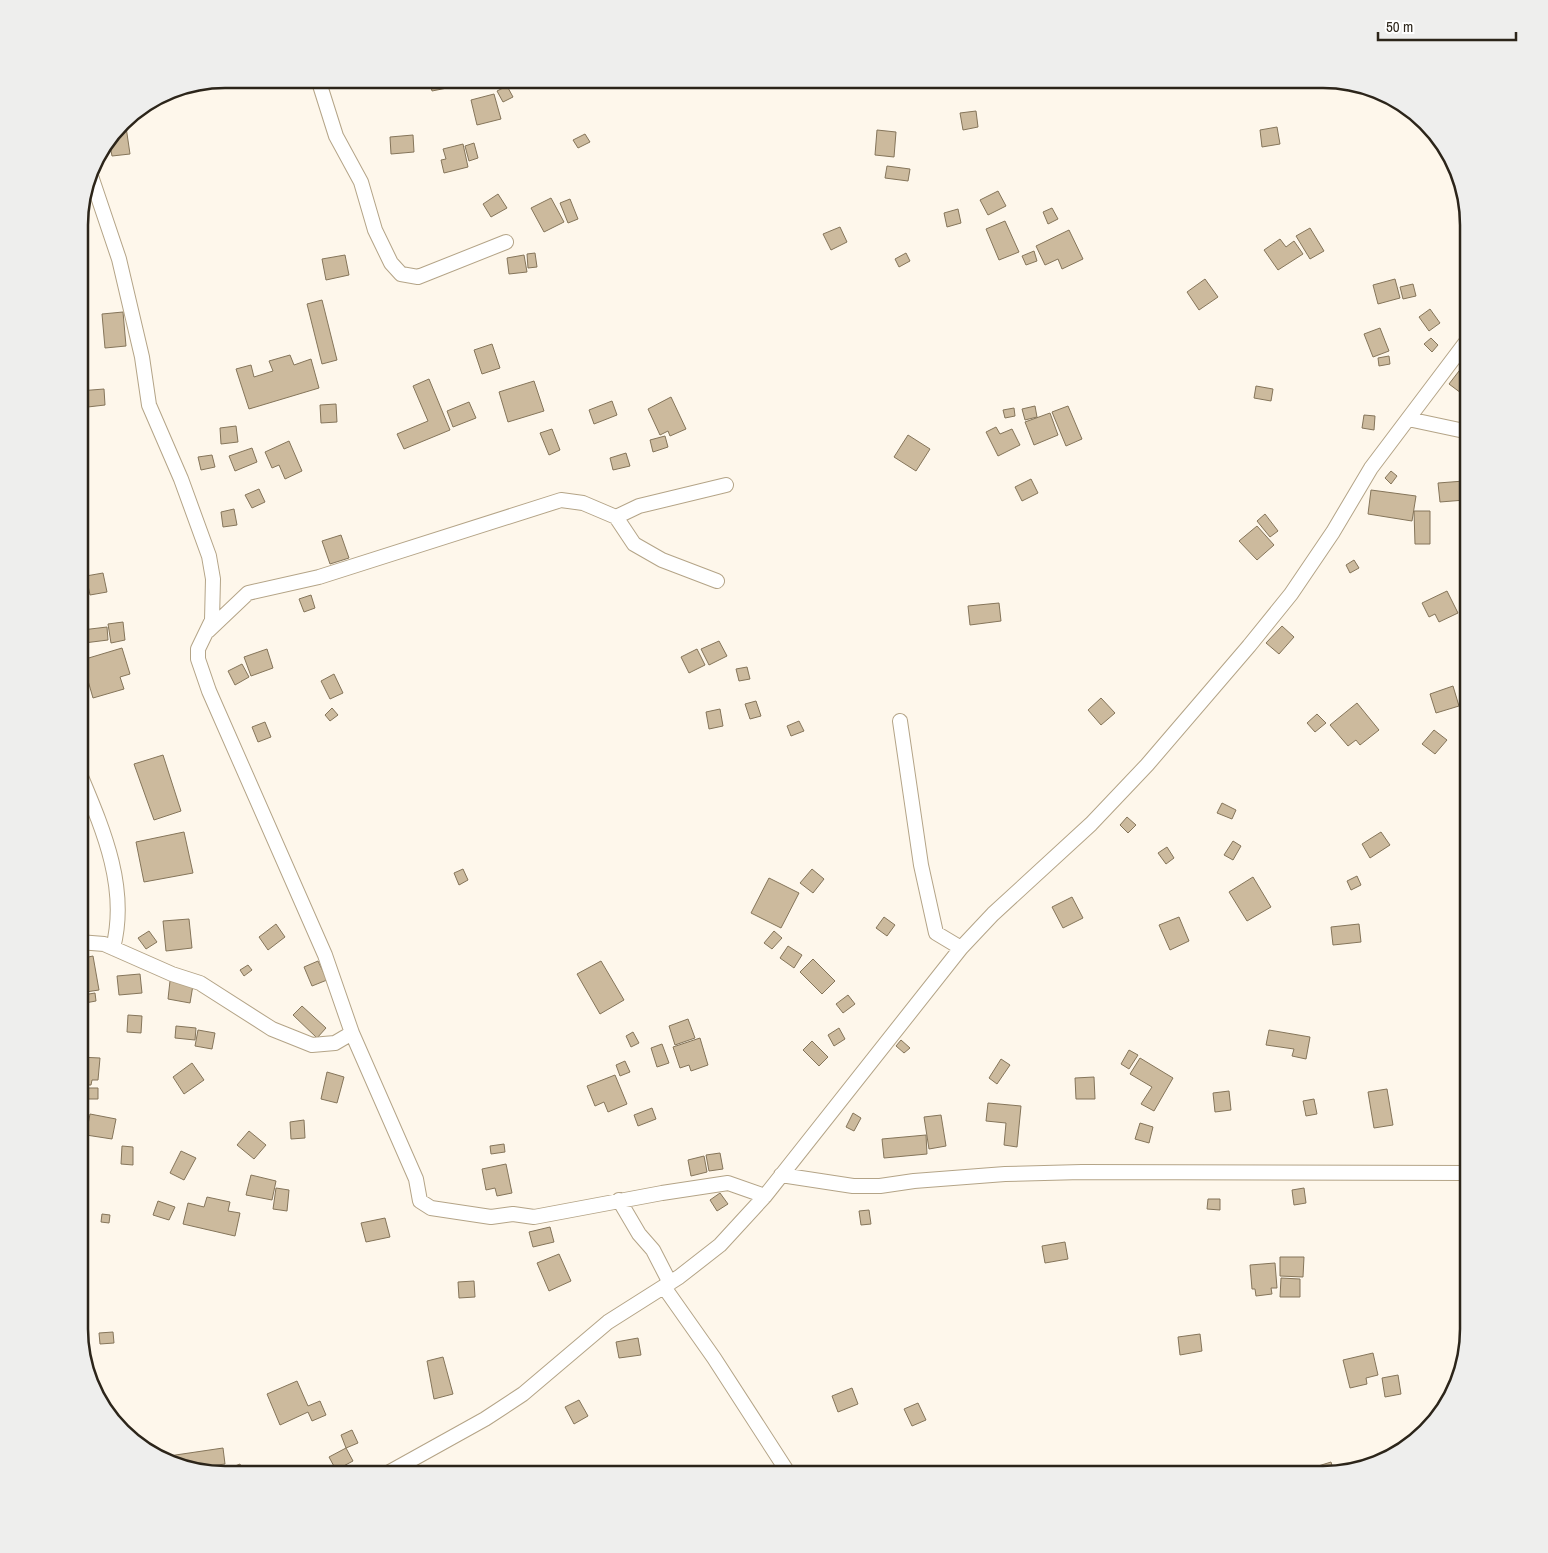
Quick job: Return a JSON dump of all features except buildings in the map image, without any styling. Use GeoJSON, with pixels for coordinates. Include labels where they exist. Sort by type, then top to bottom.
{"type":"FeatureCollection","features":[{"type":"Feature","properties":{"kind":"street"},"geometry":{"type":"LineString","coordinates":[[321,88],[336,136],[361,182],[375,230],[392,263],[401,274],[418,278],[506,242]]}},
{"type":"Feature","properties":{"kind":"street"},"geometry":{"type":"LineString","coordinates":[[94,185],[119,260],[142,356],[149,404],[184,488],[209,556],[214,600],[212,620],[200,641],[198,654],[209,691],[325,955],[352,1033],[416,1179],[420,1201],[431,1208],[491,1217],[513,1214],[534,1217],[620,1200],[728,1184],[765,1196]]}},
{"type":"Feature","properties":{"kind":"street"},"geometry":{"type":"LineString","coordinates":[[400,1466],[493,1414],[523,1394],[608,1322],[667,1285],[720,1245],[765,1196],[961,948],[994,914],[1091,824],[1147,765],[1249,646],[1291,594],[1333,532],[1371,468],[1460,350]]}},
{"type":"Feature","properties":{"kind":"street"},"geometry":{"type":"LineString","coordinates":[[1408,419],[1460,430]]}},
{"type":"Feature","properties":{"kind":"street"},"geometry":{"type":"LineString","coordinates":[[616,517],[639,506],[726,485]]}},
{"type":"Feature","properties":{"kind":"street"},"geometry":{"type":"LineString","coordinates":[[205,633],[248,593],[320,577],[561,500],[583,503],[616,517],[634,544],[662,560],[717,581]]}},
{"type":"Feature","properties":{"kind":"street"},"geometry":{"type":"LineString","coordinates":[[900,721],[921,865],[936,933],[961,948]]}},
{"type":"Feature","properties":{"kind":"street"},"geometry":{"type":"LineString","coordinates":[[88,793],[106,836],[119,905],[113,948]]}},
{"type":"Feature","properties":{"kind":"street"},"geometry":{"type":"LineString","coordinates":[[88,943],[104,944],[172,974],[200,983],[272,1029],[312,1045],[335,1043],[352,1033]]}},
{"type":"Feature","properties":{"kind":"street"},"geometry":{"type":"LineString","coordinates":[[781,1175],[852,1186],[880,1186],[1005,1174],[1082,1172],[1460,1173]]}},
{"type":"Feature","properties":{"kind":"street"},"geometry":{"type":"LineString","coordinates":[[620,1200],[639,1234],[653,1250],[667,1285],[784,1466]]}}]}
